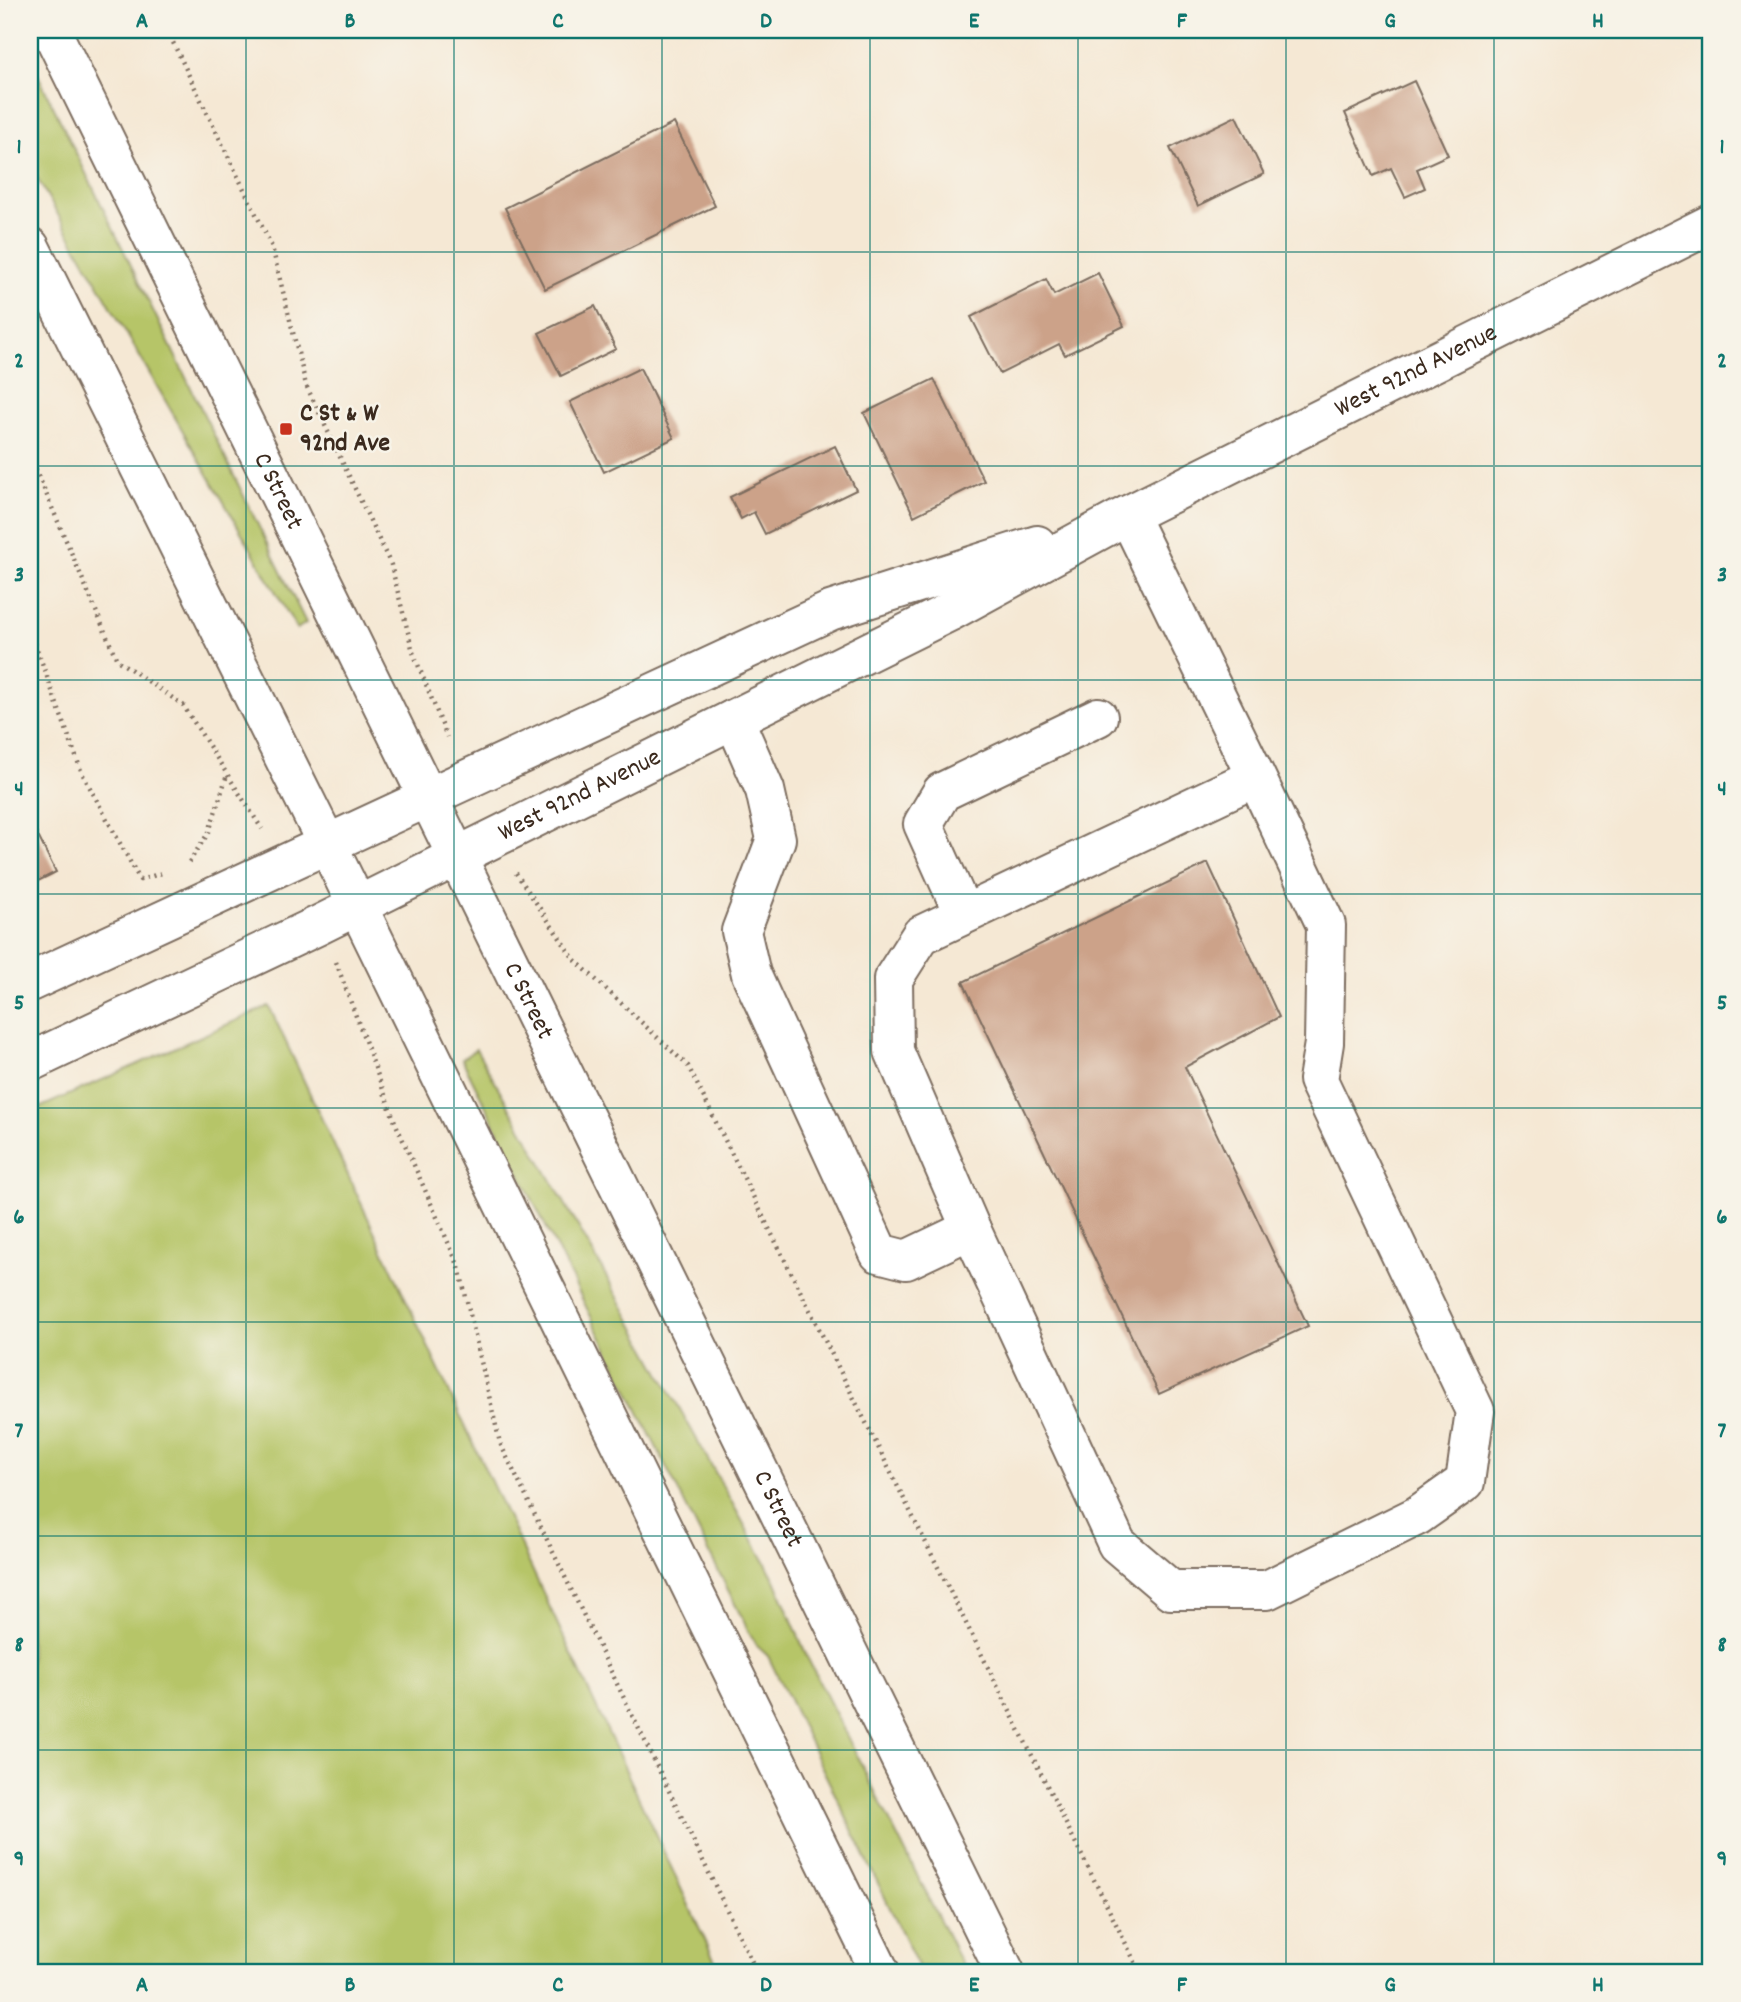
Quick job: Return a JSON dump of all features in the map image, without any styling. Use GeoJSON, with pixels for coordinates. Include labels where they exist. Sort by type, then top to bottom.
{"type":"FeatureCollection","features":[{"type":"Feature","properties":{"kind":"main road","name":"C Street"},"geometry":{"type":"LineString","coordinates":[[51,30],[1005,1972]]}},
{"type":"Feature","properties":{"kind":"main road","name":"West 92nd Avenue"},"geometry":{"type":"LineString","coordinates":[[30,1062],[317,926],[734,719],[948,612],[1125,516],[1711,223]]}},
{"type":"Feature","properties":{"kind":"main road"},"geometry":{"type":"LineString","coordinates":[[30,247],[327,844],[880,1972]]}},
{"type":"Feature","properties":{"kind":"main road","name":"West 92nd Avenue"},"geometry":{"type":"LineString","coordinates":[[30,982],[830,611],[1125,516]]}},
{"type":"Feature","properties":{"kind":"main road"},"geometry":{"type":"LineString","coordinates":[[1125,516],[1256,777],[1326,925],[1324,1043],[1318,1080],[1475,1411],[1465,1482],[1417,1516],[1267,1590],[1171,1590],[1117,1544],[971,1229],[894,1051],[893,979],[921,935],[1256,777]]}},
{"type":"Feature","properties":{"kind":"main road"},"geometry":{"type":"LineString","coordinates":[[963,914],[923,824],[942,792],[1098,717]]}},
{"type":"Feature","properties":{"kind":"main road"},"geometry":{"type":"LineString","coordinates":[[734,719],[765,790],[776,839],[741,931],[751,974],[878,1254],[906,1260],[971,1229]]}},
{"type":"Feature","properties":{"kind":"path"},"geometry":{"type":"LineString","coordinates":[[167,30],[272,247],[306,385],[391,565],[413,652],[464,779]]}},
{"type":"Feature","properties":{"kind":"path"},"geometry":{"type":"LineString","coordinates":[[30,456],[117,660],[183,705],[284,863]]}},
{"type":"Feature","properties":{"kind":"path"},"geometry":{"type":"LineString","coordinates":[[30,631],[82,773],[140,880],[175,869]]}},
{"type":"Feature","properties":{"kind":"path"},"geometry":{"type":"LineString","coordinates":[[186,865],[209,832],[227,775]]}},
{"type":"Feature","properties":{"kind":"path"},"geometry":{"type":"LineString","coordinates":[[493,838],[574,959],[688,1066],[1140,1972]]}},
{"type":"Feature","properties":{"kind":"path"},"geometry":{"type":"LineString","coordinates":[[317,926],[342,974],[395,1122],[459,1267],[500,1443],[757,1972]]}},
{"type":"Feature","properties":{"kind":"green space"},"geometry":{"type":"Polygon","coordinates":[[[30,59],[306,623],[297,629],[30,166],[30,59]]]}},
{"type":"Feature","properties":{"kind":"green space"},"geometry":{"type":"Polygon","coordinates":[[[269,1006],[720,1972],[30,1972],[30,1112],[269,1006]]]}},
{"type":"Feature","properties":{"kind":"green space"},"geometry":{"type":"Polygon","coordinates":[[[476,1049],[775,1580],[808,1659],[966,1972],[921,1972],[768,1656],[755,1644],[462,1059],[476,1049]]]}},
{"type":"Feature","properties":{"kind":"building"},"geometry":{"type":"Polygon","coordinates":[[[1414,81],[1448,155],[1417,169],[1425,188],[1405,197],[1391,168],[1373,176],[1345,113],[1414,81]]]}},
{"type":"Feature","properties":{"kind":"building"},"geometry":{"type":"Polygon","coordinates":[[[1236,116],[1264,174],[1198,206],[1170,148],[1236,116]]]}},
{"type":"Feature","properties":{"kind":"building"},"geometry":{"type":"Polygon","coordinates":[[[674,123],[715,206],[545,289],[505,208],[674,123]]]}},
{"type":"Feature","properties":{"kind":"building"},"geometry":{"type":"Polygon","coordinates":[[[1098,273],[1124,326],[1065,355],[1059,344],[1000,374],[971,317],[1046,279],[1054,295],[1098,273]]]}},
{"type":"Feature","properties":{"kind":"building"},"geometry":{"type":"Polygon","coordinates":[[[595,306],[616,349],[561,376],[539,333],[595,306]]]}},
{"type":"Feature","properties":{"kind":"building"},"geometry":{"type":"Polygon","coordinates":[[[640,368],[674,438],[604,472],[570,402],[640,368]]]}},
{"type":"Feature","properties":{"kind":"building"},"geometry":{"type":"Polygon","coordinates":[[[934,379],[984,481],[914,516],[864,413],[934,379]]]}},
{"type":"Feature","properties":{"kind":"building"},"geometry":{"type":"Polygon","coordinates":[[[835,446],[856,490],[765,534],[754,512],[741,519],[730,497],[835,446]]]}},
{"type":"Feature","properties":{"kind":"building"},"geometry":{"type":"Polygon","coordinates":[[[30,820],[56,872],[30,885],[30,820]]]}},
{"type":"Feature","properties":{"kind":"building"},"geometry":{"type":"Polygon","coordinates":[[[1208,863],[1279,1017],[1185,1067],[1308,1326],[1159,1394],[963,982],[1208,863]]]}},
{"type":"Feature","properties":{"kind":"place","name":"C St & W 92nd Ave"},"geometry":{"type":"Point","coordinates":[286,429]}}]}
